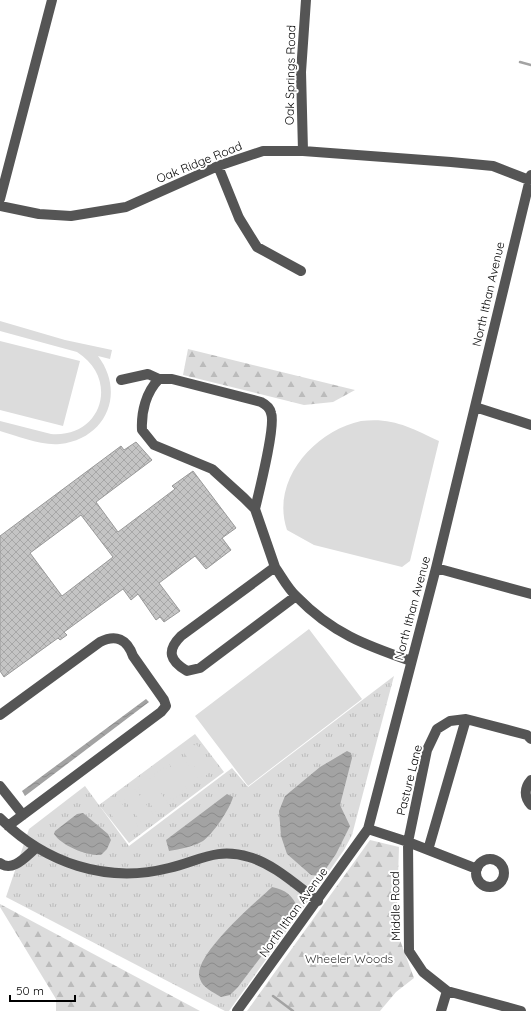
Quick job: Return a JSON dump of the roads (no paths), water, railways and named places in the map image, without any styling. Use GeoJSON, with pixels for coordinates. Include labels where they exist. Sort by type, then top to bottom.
{"type":"FeatureCollection","features":[{"type":"Feature","properties":{"kind":"street"},"geometry":{"type":"LineString","coordinates":[[0,199],[52,0]]}},
{"type":"Feature","properties":{"kind":"street","name":"Oak Springs Road"},"geometry":{"type":"LineString","coordinates":[[303,151],[301,72],[306,0]]}},
{"type":"Feature","properties":{"kind":"street","name":"Oak Ridge Road"},"geometry":{"type":"LineString","coordinates":[[0,206],[39,214],[71,216],[126,207],[218,166],[263,151],[303,151],[493,166],[530,177]]}},
{"type":"Feature","properties":{"kind":"street"},"geometry":{"type":"LineString","coordinates":[[218,166],[239,218],[257,247],[301,271]]}},
{"type":"Feature","properties":{"kind":"street","name":"North Ithan Avenue"},"geometry":{"type":"LineString","coordinates":[[237,1011],[318,901],[368,828],[436,568],[474,407],[527,208],[530,177]]}},
{"type":"Feature","properties":{"kind":"street"},"geometry":{"type":"LineString","coordinates":[[121,380],[148,374],[159,379],[172,379],[261,402],[268,408],[271,412],[273,426],[255,509]]}},
{"type":"Feature","properties":{"kind":"street"},"geometry":{"type":"LineString","coordinates":[[159,379],[150,390],[144,411],[142,430],[149,440],[159,447],[212,469],[255,509],[275,567],[296,596],[338,631],[363,645],[411,661]]}},
{"type":"Feature","properties":{"kind":"street"},"geometry":{"type":"LineString","coordinates":[[474,407],[531,426]]}},
{"type":"Feature","properties":{"kind":"street"},"geometry":{"type":"LineString","coordinates":[[275,567],[177,640],[173,644],[171,655],[177,665],[187,671],[200,668],[296,596]]}},
{"type":"Feature","properties":{"kind":"street"},"geometry":{"type":"LineString","coordinates":[[436,568],[531,594]]}},
{"type":"Feature","properties":{"kind":"street"},"geometry":{"type":"LineString","coordinates":[[0,715],[100,642],[108,638],[116,637],[125,641],[133,656],[164,700],[166,706],[161,712],[8,826]]}},
{"type":"Feature","properties":{"kind":"street"},"geometry":{"type":"LineString","coordinates":[[428,850],[466,719]]}},
{"type":"Feature","properties":{"kind":"street","name":"Pasture Lane"},"geometry":{"type":"LineString","coordinates":[[408,842],[427,750],[437,729],[450,721],[466,719],[527,735],[531,739]]}},
{"type":"Feature","properties":{"kind":"street"},"geometry":{"type":"LineString","coordinates":[[531,780],[526,788],[526,794],[531,805]]}},
{"type":"Feature","properties":{"kind":"street"},"geometry":{"type":"LineString","coordinates":[[0,786],[23,815]]}},
{"type":"Feature","properties":{"kind":"street"},"geometry":{"type":"LineString","coordinates":[[0,818],[36,848],[76,866],[125,874],[170,868],[210,854],[230,853],[248,856],[264,862],[318,901]]}},
{"type":"Feature","properties":{"kind":"street"},"geometry":{"type":"LineString","coordinates":[[368,828],[476,869]]}},
{"type":"Feature","properties":{"kind":"street","name":"Middle Road"},"geometry":{"type":"LineString","coordinates":[[408,842],[407,924],[409,951],[423,972],[447,991],[521,1011]]}},
{"type":"Feature","properties":{"kind":"street"},"geometry":{"type":"LineString","coordinates":[[0,863],[10,866],[17,864],[36,848]]}},
{"type":"Feature","properties":{"kind":"street"},"geometry":{"type":"LineString","coordinates":[[441,1011],[447,991]]}},
{"type":"Feature","properties":{"kind":"water"},"geometry":{"type":"Polygon","coordinates":[[[146,699],[149,702],[25,796],[22,791],[146,699]]]}},
{"type":"Feature","properties":{"kind":"water"},"geometry":{"type":"Polygon","coordinates":[[[347,751],[351,753],[352,758],[340,805],[350,826],[336,854],[321,876],[311,875],[287,854],[281,836],[279,811],[285,796],[320,767],[347,751]]]}},
{"type":"Feature","properties":{"kind":"water"},"geometry":{"type":"Polygon","coordinates":[[[227,794],[233,797],[231,802],[221,821],[207,838],[195,845],[169,851],[166,840],[227,794]]]}},
{"type":"Feature","properties":{"kind":"water"},"geometry":{"type":"Polygon","coordinates":[[[83,813],[108,834],[111,840],[107,849],[101,855],[89,854],[75,849],[63,842],[54,834],[55,831],[77,814],[83,813]]]}},
{"type":"Feature","properties":{"kind":"water"},"geometry":{"type":"Polygon","coordinates":[[[272,887],[288,894],[298,908],[238,987],[230,995],[221,997],[201,982],[200,970],[205,958],[226,931],[272,887]]]}},
{"type":"Feature","properties":{"kind":"waterway"},"geometry":{"type":"LineString","coordinates":[[520,62],[531,65]]}},
{"type":"Feature","properties":{"kind":"waterway"},"geometry":{"type":"LineString","coordinates":[[273,996],[293,1011]]}},
{"type":"Feature","properties":{"kind":"park label","name":"Wheeler Woods"},"geometry":{"type":"Point","coordinates":[349,958]}}]}
